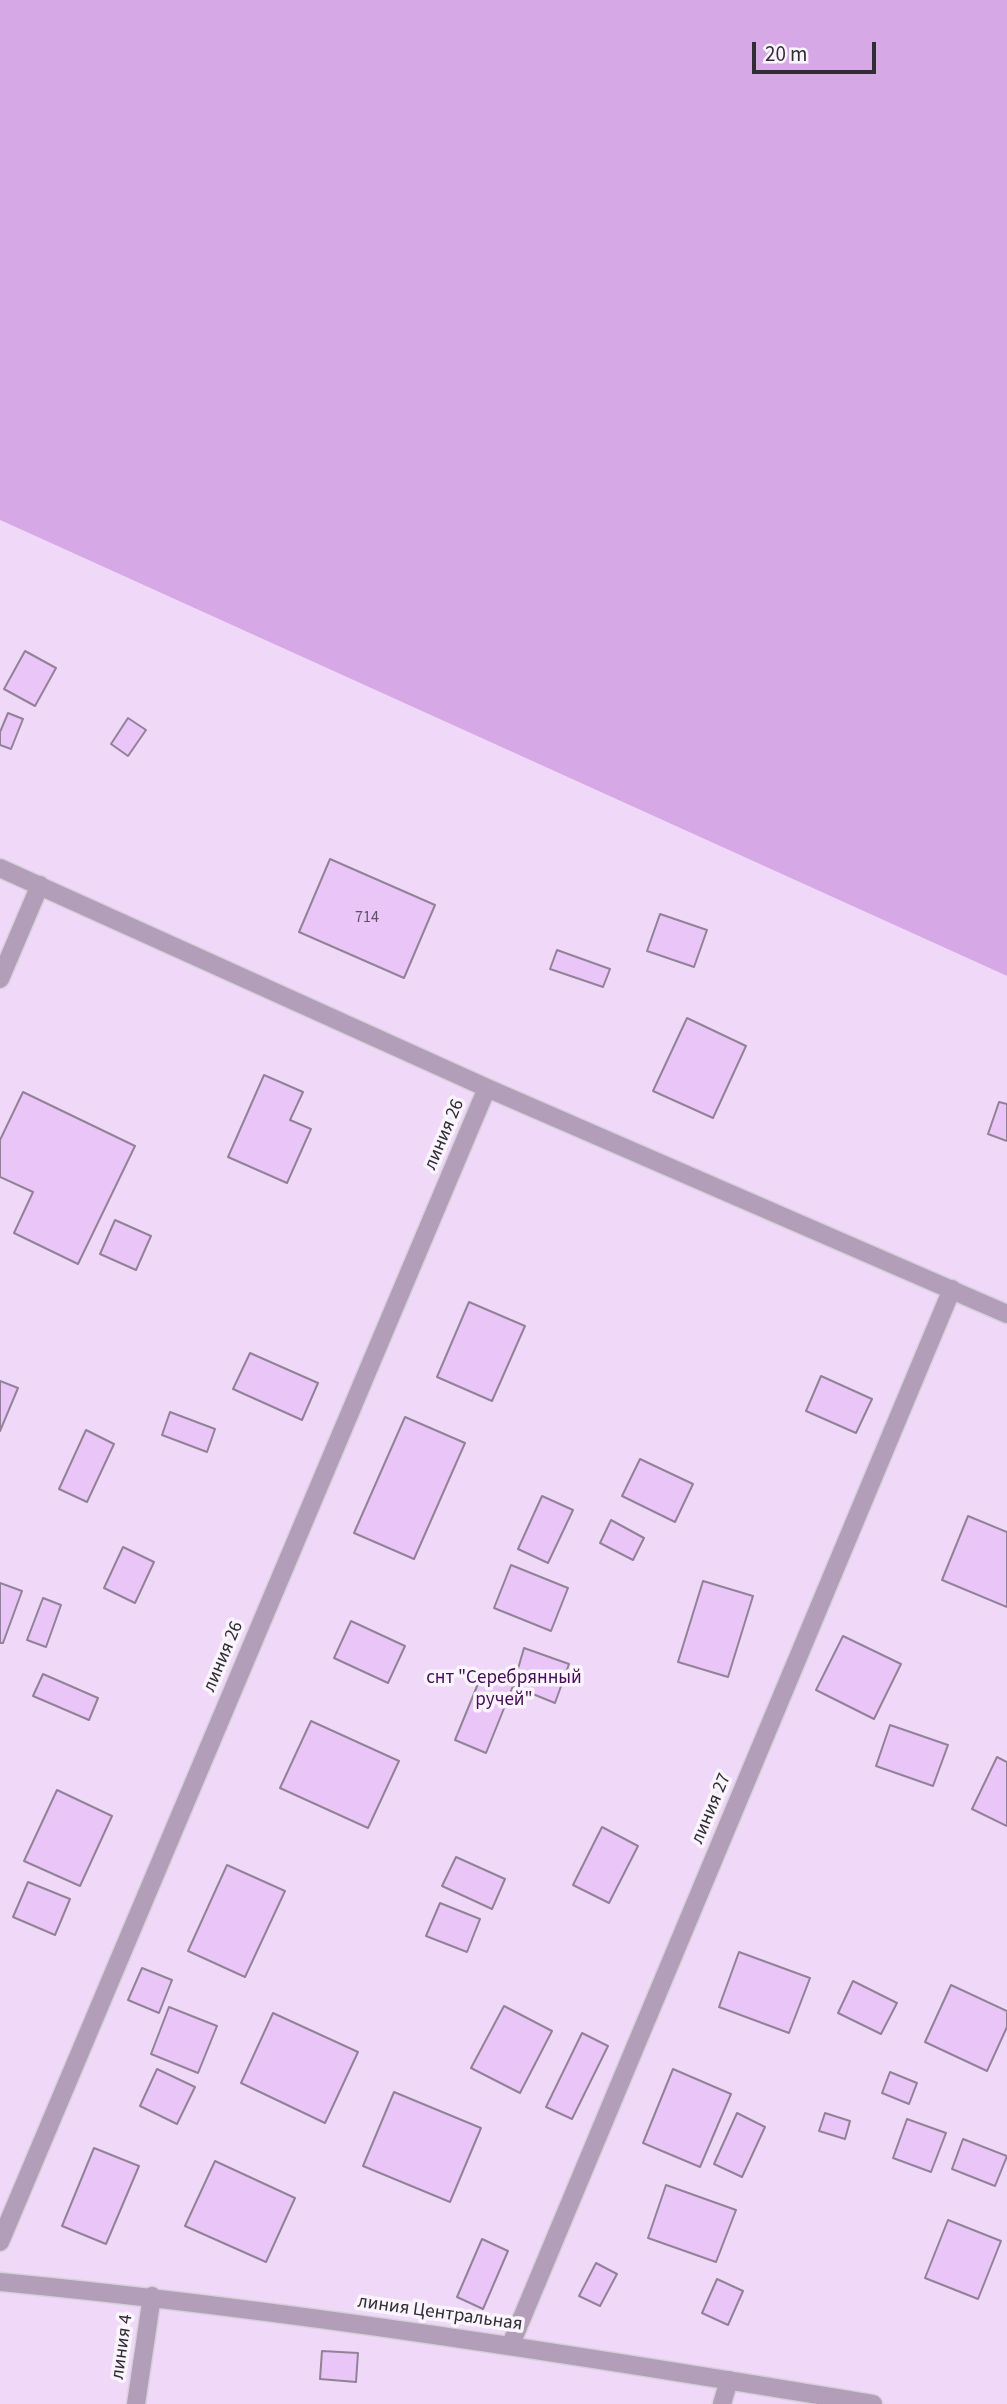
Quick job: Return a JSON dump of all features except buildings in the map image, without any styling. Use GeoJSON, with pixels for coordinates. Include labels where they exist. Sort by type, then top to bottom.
{"type":"FeatureCollection","features":[{"type":"Feature","properties":{"kind":"street"},"geometry":{"type":"LineString","coordinates":[[0,867],[487,1088],[1007,1314]]}},
{"type":"Feature","properties":{"kind":"street"},"geometry":{"type":"LineString","coordinates":[[0,979],[40,885]]}},
{"type":"Feature","properties":{"kind":"street","name":"линия 26"},"geometry":{"type":"LineString","coordinates":[[0,2242],[487,1088]]}},
{"type":"Feature","properties":{"kind":"street","name":"линия 27"},"geometry":{"type":"LineString","coordinates":[[511,2344],[953,1289]]}},
{"type":"Feature","properties":{"kind":"street","name":"линия Центральная"},"geometry":{"type":"LineString","coordinates":[[0,2282],[152,2297],[511,2344],[873,2404]]}},
{"type":"Feature","properties":{"kind":"street","name":"линия 4"},"geometry":{"type":"LineString","coordinates":[[136,2404],[152,2297]]}},
{"type":"Feature","properties":{"kind":"street"},"geometry":{"type":"LineString","coordinates":[[722,2404],[729,2380]]}},
{"type":"Feature","properties":{"kind":"green space","name":"снт \"Серебрянный ручей\""},"geometry":{"type":"Polygon","coordinates":[[[0,520],[1007,976],[1007,2404],[0,2404],[0,520]]]}},
{"type":"Feature","properties":{"kind":"shaded area"},"geometry":{"type":"Polygon","coordinates":[[[0,0],[1007,0],[1007,976],[0,520],[0,0]]]}}]}
